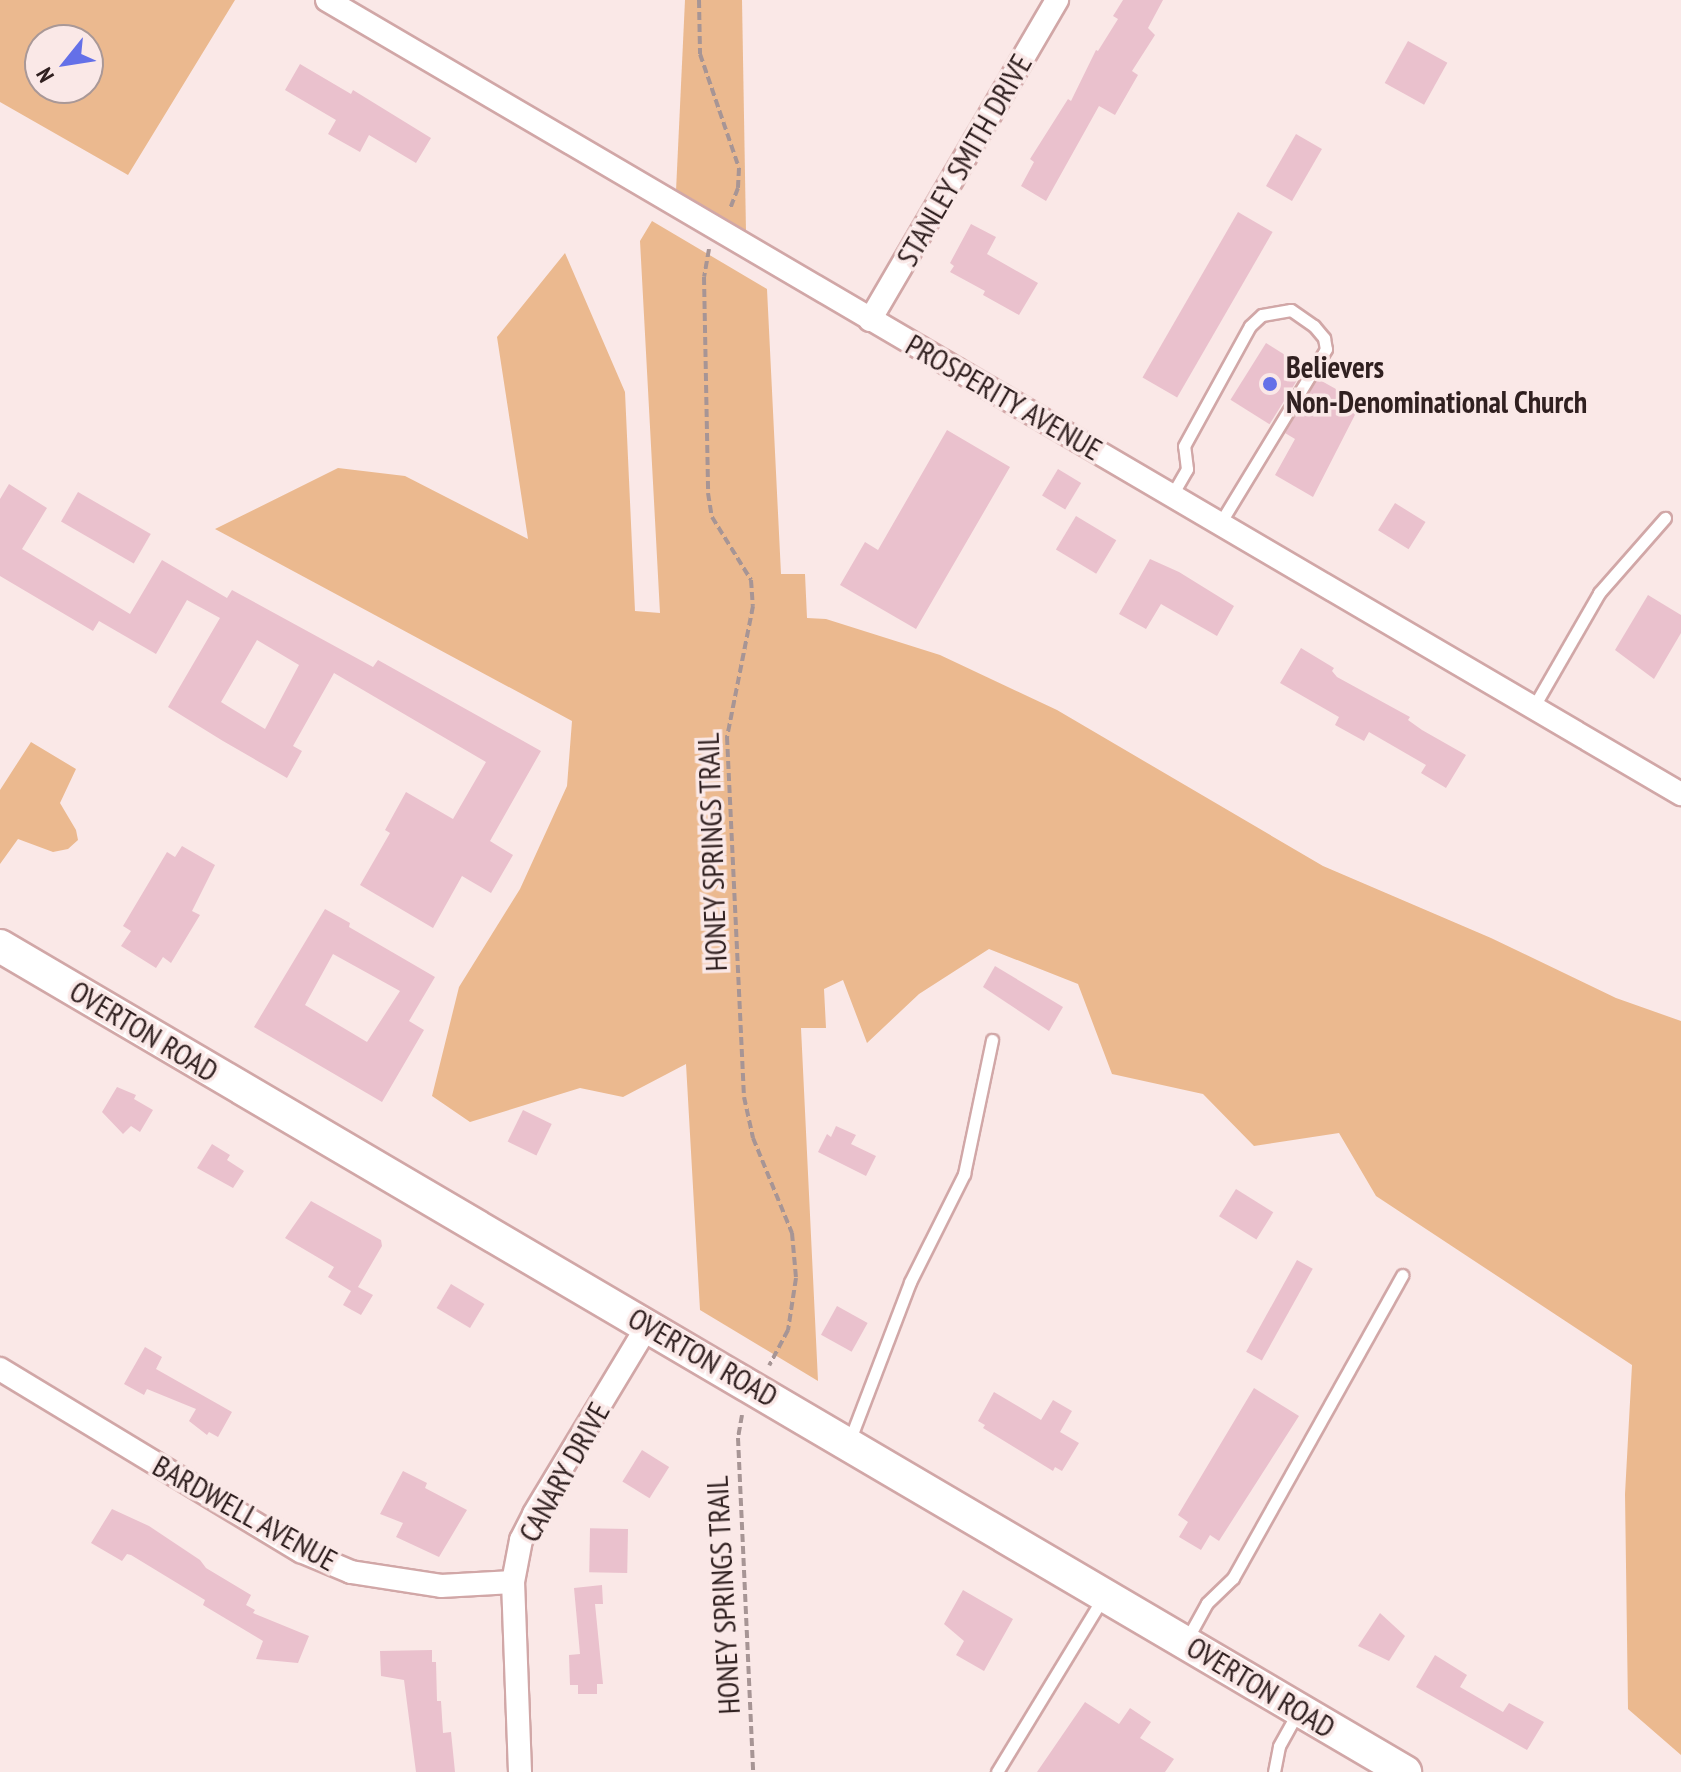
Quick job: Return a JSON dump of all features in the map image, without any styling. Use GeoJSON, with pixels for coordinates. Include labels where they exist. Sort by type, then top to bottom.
{"type":"FeatureCollection","features":[{"type":"Feature","properties":{"kind":"street","name":"PROSPERITY AVENUE"},"geometry":{"type":"LineString","coordinates":[[327,0],[1681,794]]}},
{"type":"Feature","properties":{"kind":"street","name":"STANLEY SMITH DRIVE"},"geometry":{"type":"LineString","coordinates":[[870,320],[1057,0]]}},
{"type":"Feature","properties":{"kind":"street","name":"OVERTON ROAD"},"geometry":{"type":"LineString","coordinates":[[0,946],[849,1442],[1405,1772]]}},
{"type":"Feature","properties":{"kind":"street","name":"CANARY DRIVE"},"geometry":{"type":"LineString","coordinates":[[520,1772],[513,1582],[521,1540],[648,1325]]}},
{"type":"Feature","properties":{"kind":"street","name":"BARDWELL AVENUE"},"geometry":{"type":"LineString","coordinates":[[0,1369],[301,1551],[339,1567],[398,1582],[441,1586],[513,1582]]}},
{"type":"Feature","properties":{"kind":"lane"},"geometry":{"type":"LineString","coordinates":[[1172,495],[1187,469],[1184,446],[1250,326],[1262,315],[1291,310],[1314,326],[1324,338],[1326,349],[1221,522]]}},
{"type":"Feature","properties":{"kind":"lane"},"geometry":{"type":"LineString","coordinates":[[1533,708],[1599,593],[1665,518]]}},
{"type":"Feature","properties":{"kind":"lane"},"geometry":{"type":"LineString","coordinates":[[849,1442],[910,1282],[964,1174],[992,1040]]}},
{"type":"Feature","properties":{"kind":"lane"},"geometry":{"type":"LineString","coordinates":[[1185,1642],[1207,1603],[1233,1578],[1402,1275]]}},
{"type":"Feature","properties":{"kind":"lane"},"geometry":{"type":"LineString","coordinates":[[997,1772],[1105,1595]]}},
{"type":"Feature","properties":{"kind":"lane"},"geometry":{"type":"LineString","coordinates":[[1274,1772],[1279,1746],[1299,1710]]}},
{"type":"Feature","properties":{"kind":"path"},"geometry":{"type":"LineString","coordinates":[[699,0],[700,54],[739,168],[738,188],[728,213]]}},
{"type":"Feature","properties":{"kind":"path","name":"HONEY SPRINGS TRAIL"},"geometry":{"type":"LineString","coordinates":[[713,244],[704,277],[708,493],[712,517],[751,580],[753,606],[727,737],[744,1097],[753,1138],[792,1233],[796,1278],[788,1330],[769,1365]]}},
{"type":"Feature","properties":{"kind":"path","name":"HONEY SPRINGS TRAIL"},"geometry":{"type":"LineString","coordinates":[[741,1416],[738,1438],[753,1772]]}},
{"type":"Feature","properties":{"kind":"shaded area"},"geometry":{"type":"Polygon","coordinates":[[[0,0],[235,0],[128,175],[0,102],[0,0]]]}},
{"type":"Feature","properties":{"kind":"shaded area"},"geometry":{"type":"Polygon","coordinates":[[[685,0],[742,0],[746,233],[676,191],[685,0]]]}},
{"type":"Feature","properties":{"kind":"shaded area"},"geometry":{"type":"Polygon","coordinates":[[[652,221],[767,289],[781,574],[805,574],[807,618],[826,619],[940,655],[1057,710],[1323,866],[1491,938],[1616,998],[1681,1021],[1681,1755],[1628,1709],[1625,1494],[1632,1365],[1376,1196],[1339,1133],[1254,1146],[1203,1094],[1112,1074],[1078,984],[989,949],[919,994],[867,1043],[843,980],[824,989],[826,1028],[801,1028],[818,1381],[700,1310],[686,1064],[623,1097],[580,1088],[470,1122],[432,1096],[459,987],[520,889],[567,786],[572,721],[215,529],[338,468],[405,476],[528,539],[497,337],[565,253],[625,392],[635,611],[660,613],[640,241],[652,221]]]}},
{"type":"Feature","properties":{"kind":"shaded area"},"geometry":{"type":"Polygon","coordinates":[[[31,742],[76,769],[60,803],[76,830],[78,840],[68,849],[53,852],[18,839],[0,864],[0,790],[31,742]]]}},
{"type":"Feature","properties":{"kind":"building"},"geometry":{"type":"Polygon","coordinates":[[[1123,0],[1163,0],[1148,28],[1155,35],[1132,71],[1138,75],[1115,115],[1099,106],[1046,201],[1021,186],[1034,162],[1030,159],[1068,99],[1071,101],[1096,50],[1118,19],[1113,16],[1123,0]]]}},
{"type":"Feature","properties":{"kind":"building"},"geometry":{"type":"Polygon","coordinates":[[[1408,41],[1447,63],[1424,105],[1385,83],[1408,41]]]}},
{"type":"Feature","properties":{"kind":"building"},"geometry":{"type":"Polygon","coordinates":[[[300,64],[351,94],[353,90],[431,138],[416,163],[369,135],[360,152],[328,134],[336,120],[285,90],[300,64]]]}},
{"type":"Feature","properties":{"kind":"building"},"geometry":{"type":"Polygon","coordinates":[[[1296,134],[1322,149],[1292,201],[1266,186],[1296,134]]]}},
{"type":"Feature","properties":{"kind":"building"},"geometry":{"type":"Polygon","coordinates":[[[1238,212],[1273,232],[1177,397],[1142,377],[1238,212]]]}},
{"type":"Feature","properties":{"kind":"building"},"geometry":{"type":"Polygon","coordinates":[[[971,224],[996,237],[987,254],[1038,283],[1019,315],[950,272],[954,266],[950,263],[971,224]]]}},
{"type":"Feature","properties":{"kind":"building","name":"Believers Non-Denominational Church"},"geometry":{"type":"Polygon","coordinates":[[[1266,343],[1305,367],[1270,424],[1230,400],[1266,343]]]}},
{"type":"Feature","properties":{"kind":"building"},"geometry":{"type":"Polygon","coordinates":[[[1318,379],[1361,403],[1313,497],[1275,475],[1295,439],[1285,433],[1318,379]]]}},
{"type":"Feature","properties":{"kind":"building"},"geometry":{"type":"Polygon","coordinates":[[[947,430],[1010,467],[916,629],[840,585],[865,542],[878,550],[947,430]]]}},
{"type":"Feature","properties":{"kind":"building"},"geometry":{"type":"Polygon","coordinates":[[[1058,469],[1081,483],[1065,509],[1042,496],[1058,469]]]}},
{"type":"Feature","properties":{"kind":"building"},"geometry":{"type":"Polygon","coordinates":[[[9,484],[47,508],[22,549],[130,614],[162,560],[227,598],[232,590],[373,667],[378,660],[541,751],[490,841],[513,855],[491,893],[462,876],[433,928],[360,885],[390,833],[385,830],[406,792],[453,819],[486,762],[334,673],[293,746],[302,751],[287,778],[168,707],[220,618],[187,600],[156,654],[99,621],[93,631],[0,576],[0,499],[9,484]],[[257,640],[221,702],[265,729],[299,665],[257,640]]]}},
{"type":"Feature","properties":{"kind":"building"},"geometry":{"type":"Polygon","coordinates":[[[78,492],[151,534],[134,563],[61,521],[78,492]]]}},
{"type":"Feature","properties":{"kind":"building"},"geometry":{"type":"Polygon","coordinates":[[[1395,503],[1426,522],[1409,549],[1378,530],[1395,503]]]}},
{"type":"Feature","properties":{"kind":"building"},"geometry":{"type":"Polygon","coordinates":[[[1076,516],[1116,540],[1096,574],[1056,549],[1076,516]]]}},
{"type":"Feature","properties":{"kind":"building"},"geometry":{"type":"Polygon","coordinates":[[[1150,559],[1179,572],[1234,606],[1217,636],[1161,604],[1146,629],[1119,614],[1150,559]]]}},
{"type":"Feature","properties":{"kind":"building"},"geometry":{"type":"Polygon","coordinates":[[[1648,595],[1681,615],[1681,633],[1654,679],[1615,650],[1648,595]]]}},
{"type":"Feature","properties":{"kind":"building"},"geometry":{"type":"Polygon","coordinates":[[[1301,648],[1334,668],[1332,671],[1337,677],[1410,717],[1408,720],[1422,730],[1466,755],[1446,788],[1421,773],[1426,765],[1369,732],[1364,741],[1335,725],[1339,717],[1280,683],[1301,648]]]}},
{"type":"Feature","properties":{"kind":"building"},"geometry":{"type":"Polygon","coordinates":[[[182,846],[215,865],[192,911],[200,915],[171,963],[163,957],[156,968],[121,946],[131,931],[123,926],[167,852],[175,857],[182,846]]]}},
{"type":"Feature","properties":{"kind":"building"},"geometry":{"type":"Polygon","coordinates":[[[325,909],[350,923],[349,927],[435,977],[409,1021],[424,1030],[382,1102],[254,1027],[325,909]],[[333,954],[305,1005],[367,1042],[400,991],[333,954]]]}},
{"type":"Feature","properties":{"kind":"building"},"geometry":{"type":"Polygon","coordinates":[[[995,966],[1063,1007],[1049,1031],[983,987],[995,966]]]}},
{"type":"Feature","properties":{"kind":"building"},"geometry":{"type":"Polygon","coordinates":[[[117,1087],[136,1095],[134,1099],[153,1110],[140,1132],[131,1126],[123,1134],[102,1112],[117,1087]]]}},
{"type":"Feature","properties":{"kind":"building"},"geometry":{"type":"Polygon","coordinates":[[[523,1110],[552,1124],[536,1155],[508,1141],[523,1110]]]}},
{"type":"Feature","properties":{"kind":"building"},"geometry":{"type":"Polygon","coordinates":[[[836,1126],[856,1135],[851,1144],[876,1156],[866,1176],[818,1152],[827,1134],[831,1137],[836,1126]]]}},
{"type":"Feature","properties":{"kind":"building"},"geometry":{"type":"Polygon","coordinates":[[[212,1144],[230,1155],[227,1160],[244,1171],[233,1188],[197,1168],[212,1144]]]}},
{"type":"Feature","properties":{"kind":"building"},"geometry":{"type":"Polygon","coordinates":[[[1236,1189],[1273,1212],[1256,1239],[1219,1216],[1236,1189]]]}},
{"type":"Feature","properties":{"kind":"building"},"geometry":{"type":"Polygon","coordinates":[[[311,1201],[381,1240],[382,1246],[358,1287],[373,1295],[361,1315],[343,1305],[351,1291],[328,1277],[334,1267],[285,1238],[311,1201]]]}},
{"type":"Feature","properties":{"kind":"building"},"geometry":{"type":"Polygon","coordinates":[[[1297,1260],[1313,1269],[1262,1361],[1246,1352],[1297,1260]]]}},
{"type":"Feature","properties":{"kind":"building"},"geometry":{"type":"Polygon","coordinates":[[[451,1284],[484,1304],[470,1328],[437,1308],[451,1284]]]}},
{"type":"Feature","properties":{"kind":"building"},"geometry":{"type":"Polygon","coordinates":[[[837,1306],[868,1323],[852,1352],[821,1335],[837,1306]]]}},
{"type":"Feature","properties":{"kind":"building"},"geometry":{"type":"Polygon","coordinates":[[[145,1347],[162,1357],[156,1369],[232,1412],[218,1437],[209,1432],[207,1435],[189,1421],[196,1409],[147,1389],[144,1395],[124,1384],[145,1347]]]}},
{"type":"Feature","properties":{"kind":"building"},"geometry":{"type":"Polygon","coordinates":[[[1254,1388],[1299,1416],[1219,1541],[1210,1535],[1201,1550],[1179,1537],[1188,1522],[1178,1515],[1254,1388]]]}},
{"type":"Feature","properties":{"kind":"building"},"geometry":{"type":"Polygon","coordinates":[[[994,1392],[1041,1420],[1053,1400],[1072,1411],[1060,1432],[1079,1443],[1062,1471],[1055,1467],[1053,1471],[983,1428],[985,1425],[978,1421],[994,1392]]]}},
{"type":"Feature","properties":{"kind":"building"},"geometry":{"type":"Polygon","coordinates":[[[642,1450],[669,1467],[650,1498],[622,1481],[642,1450]]]}},
{"type":"Feature","properties":{"kind":"building"},"geometry":{"type":"Polygon","coordinates":[[[403,1471],[427,1483],[425,1488],[467,1510],[439,1557],[396,1537],[403,1523],[380,1514],[403,1471]]]}},
{"type":"Feature","properties":{"kind":"building"},"geometry":{"type":"Polygon","coordinates":[[[112,1509],[149,1526],[200,1560],[206,1568],[251,1595],[246,1605],[255,1610],[253,1613],[309,1636],[298,1663],[256,1659],[263,1641],[203,1605],[205,1600],[131,1555],[127,1554],[122,1561],[91,1543],[112,1509]]]}},
{"type":"Feature","properties":{"kind":"building"},"geometry":{"type":"Polygon","coordinates":[[[590,1528],[628,1529],[627,1573],[589,1572],[590,1528]]]}},
{"type":"Feature","properties":{"kind":"building"},"geometry":{"type":"Polygon","coordinates":[[[602,1585],[603,1604],[595,1604],[603,1684],[597,1684],[597,1694],[578,1694],[578,1685],[570,1685],[569,1655],[580,1654],[574,1588],[602,1585]]]}},
{"type":"Feature","properties":{"kind":"building"},"geometry":{"type":"Polygon","coordinates":[[[963,1590],[1013,1619],[984,1671],[956,1655],[964,1641],[944,1624],[963,1590]]]}},
{"type":"Feature","properties":{"kind":"building"},"geometry":{"type":"Polygon","coordinates":[[[1380,1613],[1405,1636],[1389,1661],[1358,1646],[1380,1613]]]}},
{"type":"Feature","properties":{"kind":"building"},"geometry":{"type":"Polygon","coordinates":[[[432,1650],[443,1733],[451,1732],[455,1772],[416,1772],[404,1680],[381,1676],[380,1651],[432,1650]]]}},
{"type":"Feature","properties":{"kind":"building"},"geometry":{"type":"Polygon","coordinates":[[[1435,1655],[1467,1675],[1460,1687],[1503,1712],[1509,1703],[1544,1722],[1527,1750],[1416,1687],[1435,1655]]]}},
{"type":"Feature","properties":{"kind":"building"},"geometry":{"type":"Polygon","coordinates":[[[1085,1702],[1119,1724],[1130,1708],[1151,1722],[1140,1738],[1174,1759],[1165,1772],[1037,1772],[1085,1702]]]}},
{"type":"Feature","properties":{"kind":"place","name":"Believers Non-Denominational Church"},"geometry":{"type":"Point","coordinates":[1270,384]}}]}
